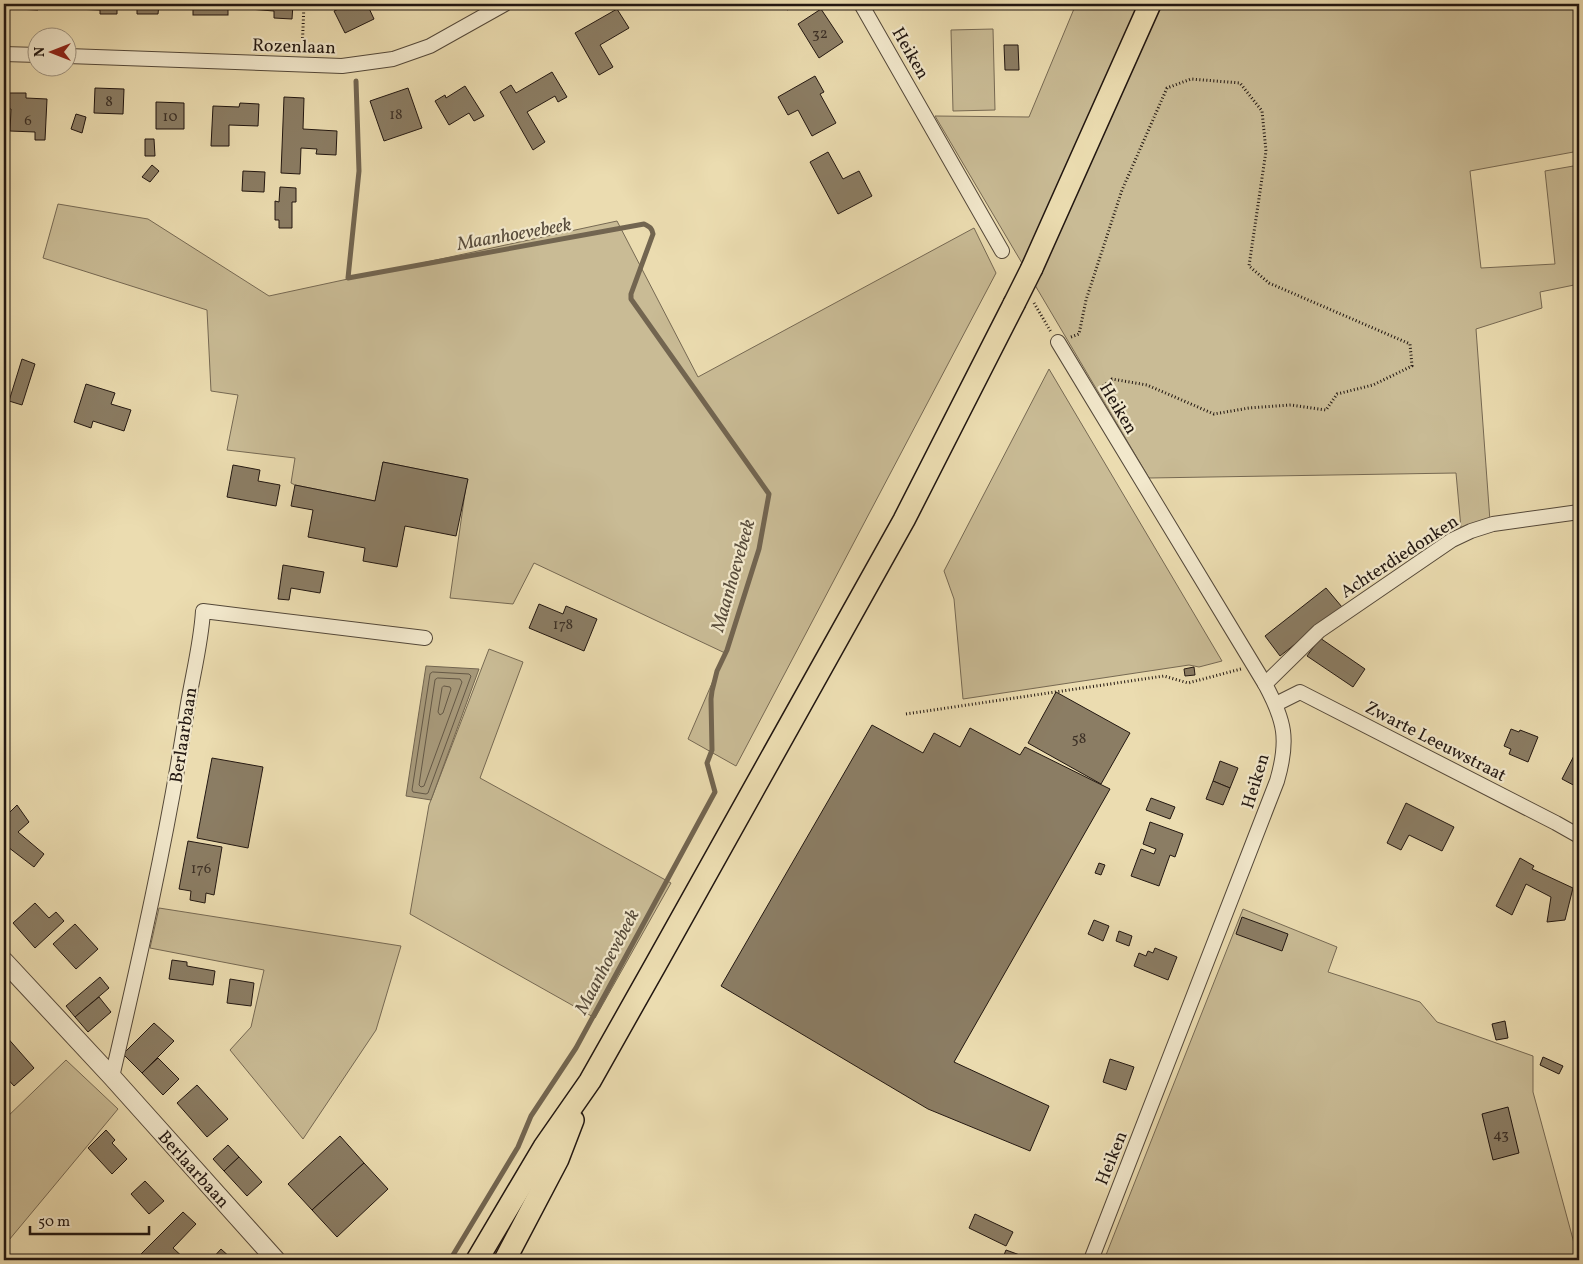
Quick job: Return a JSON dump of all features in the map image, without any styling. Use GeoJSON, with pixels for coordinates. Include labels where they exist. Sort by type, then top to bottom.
{"type":"FeatureCollection","features":[{"type":"Feature","properties":{"kind":"main road"},"geometry":{"type":"LineString","coordinates":[[476,1260],[544,1147],[590,1081],[904,520],[1032,268],[1150,4]]}},
{"type":"Feature","properties":{"kind":"main road"},"geometry":{"type":"LineString","coordinates":[[505,1260],[558,1158],[590,1081]]}},
{"type":"Feature","properties":{"kind":"street","name":"Rozenlaan"},"geometry":{"type":"LineString","coordinates":[[78,56],[342,66],[393,59],[430,46],[505,4]]}},
{"type":"Feature","properties":{"kind":"street","name":"Heiken"},"geometry":{"type":"LineString","coordinates":[[861,4],[1002,251]]}},
{"type":"Feature","properties":{"kind":"street"},"geometry":{"type":"LineString","coordinates":[[4,54],[28,55]]}},
{"type":"Feature","properties":{"kind":"street","name":"Heiken"},"geometry":{"type":"LineString","coordinates":[[1058,342],[1265,684],[1276,704],[1285,735],[1284,760],[1278,781],[1091,1260]]}},
{"type":"Feature","properties":{"kind":"street","name":"Achterdiedonken"},"geometry":{"type":"LineString","coordinates":[[1265,684],[1318,631],[1452,540],[1493,524],[1579,512]]}},
{"type":"Feature","properties":{"kind":"street","name":"Berlaarbaan"},"geometry":{"type":"LineString","coordinates":[[112,1077],[175,785],[191,684],[202,630],[203,611],[425,638]]}},
{"type":"Feature","properties":{"kind":"street","name":"Zwarte Leeuwstraat"},"geometry":{"type":"LineString","coordinates":[[1276,704],[1300,692],[1548,818],[1579,836]]}},
{"type":"Feature","properties":{"kind":"street","name":"Berlaarbaan"},"geometry":{"type":"LineString","coordinates":[[4,961],[112,1077],[276,1260]]}},
{"type":"Feature","properties":{"kind":"path"},"geometry":{"type":"LineString","coordinates":[[302,65],[304,4]]}},
{"type":"Feature","properties":{"kind":"path"},"geometry":{"type":"LineString","coordinates":[[1058,342],[1079,334],[1086,300],[1122,190],[1167,88],[1192,79],[1240,83],[1262,111],[1266,151],[1249,266],[1269,284],[1410,344],[1412,366],[1373,385],[1337,394],[1326,410],[1291,405],[1249,408],[1214,414],[1147,385],[1112,379],[1090,396]]}},
{"type":"Feature","properties":{"kind":"path"},"geometry":{"type":"LineString","coordinates":[[906,714],[1164,676],[1188,683],[1253,665]]}},
{"type":"Feature","properties":{"kind":"shaded area"},"geometry":{"type":"Polygon","coordinates":[[[1076,4],[1579,4],[1579,151],[1470,171],[1481,268],[1555,264],[1545,171],[1579,165],[1579,284],[1540,292],[1542,308],[1476,329],[1490,521],[1461,528],[1456,473],[1149,478],[935,116],[1029,117],[1076,4]]]}},
{"type":"Feature","properties":{"kind":"shaded area"},"geometry":{"type":"Polygon","coordinates":[[[993,29],[995,110],[953,111],[951,30],[993,29]]]}},
{"type":"Feature","properties":{"kind":"shaded area"},"geometry":{"type":"Polygon","coordinates":[[[58,204],[148,219],[269,296],[617,221],[698,377],[974,228],[996,273],[736,766],[688,739],[725,653],[534,563],[513,604],[450,598],[467,479],[383,462],[375,501],[291,483],[295,458],[227,450],[238,395],[211,391],[207,310],[43,258],[58,204]]]}},
{"type":"Feature","properties":{"kind":"shaded area"},"geometry":{"type":"Polygon","coordinates":[[[1049,369],[1222,661],[1199,667],[1189,665],[963,699],[954,599],[944,571],[1049,369]]]}},
{"type":"Feature","properties":{"kind":"shaded area"},"geometry":{"type":"Polygon","coordinates":[[[489,649],[523,662],[480,778],[671,883],[595,1018],[410,914],[429,805],[489,649]]]}},
{"type":"Feature","properties":{"kind":"shaded area"},"geometry":{"type":"Polygon","coordinates":[[[159,908],[401,946],[376,1030],[303,1139],[230,1050],[251,1027],[264,970],[150,948],[159,908]]]}},
{"type":"Feature","properties":{"kind":"shaded area"},"geometry":{"type":"Polygon","coordinates":[[[1243,909],[1337,947],[1328,972],[1420,1002],[1437,1022],[1533,1056],[1533,1092],[1574,1243],[1579,1253],[1579,1260],[1104,1260],[1243,909]]]}},
{"type":"Feature","properties":{"kind":"shaded area"},"geometry":{"type":"Polygon","coordinates":[[[66,1060],[118,1109],[4,1246],[4,1120],[66,1060]]]}},
{"type":"Feature","properties":{"kind":"water"},"geometry":{"type":"Polygon","coordinates":[[[426,666],[479,669],[431,800],[406,796],[426,666]]]}},
{"type":"Feature","properties":{"kind":"building"},"geometry":{"type":"Polygon","coordinates":[[[15,4],[38,4],[38,10],[15,9],[15,4]]]}},
{"type":"Feature","properties":{"kind":"building"},"geometry":{"type":"Polygon","coordinates":[[[73,4],[117,4],[117,14],[100,14],[100,10],[73,9],[73,4]]]}},
{"type":"Feature","properties":{"kind":"building"},"geometry":{"type":"Polygon","coordinates":[[[137,4],[159,4],[158,14],[137,14],[137,4]]]}},
{"type":"Feature","properties":{"kind":"building"},"geometry":{"type":"Polygon","coordinates":[[[193,4],[228,4],[228,15],[193,15],[193,4]]]}},
{"type":"Feature","properties":{"kind":"building"},"geometry":{"type":"Polygon","coordinates":[[[249,4],[293,4],[292,19],[274,18],[274,11],[249,9],[249,4]]]}},
{"type":"Feature","properties":{"kind":"building"},"geometry":{"type":"Polygon","coordinates":[[[350,4],[367,4],[374,19],[345,33],[334,11],[350,4]]]}},
{"type":"Feature","properties":{"kind":"building"},"geometry":{"type":"Polygon","coordinates":[[[783,4],[798,4],[787,10],[783,4]]]}},
{"type":"Feature","properties":{"kind":"building"},"geometry":{"type":"Polygon","coordinates":[[[617,9],[629,28],[600,45],[613,67],[599,75],[575,33],[617,9]]]}},
{"type":"Feature","properties":{"kind":"building"},"geometry":{"type":"Polygon","coordinates":[[[821,9],[843,42],[819,58],[798,24],[821,9]]]}},
{"type":"Feature","properties":{"kind":"building"},"geometry":{"type":"Polygon","coordinates":[[[1004,45],[1018,45],[1019,70],[1005,70],[1004,45]]]}},
{"type":"Feature","properties":{"kind":"building"},"geometry":{"type":"Polygon","coordinates":[[[552,72],[567,97],[558,102],[555,96],[527,112],[545,142],[533,150],[500,92],[511,85],[516,93],[552,72]]]}},
{"type":"Feature","properties":{"kind":"building"},"geometry":{"type":"Polygon","coordinates":[[[815,76],[824,92],[820,94],[836,123],[812,136],[798,110],[788,115],[778,97],[815,76]]]}},
{"type":"Feature","properties":{"kind":"building"},"geometry":{"type":"Polygon","coordinates":[[[465,86],[484,116],[474,121],[469,113],[449,125],[435,101],[445,95],[446,98],[465,86]]]}},
{"type":"Feature","properties":{"kind":"building"},"geometry":{"type":"Polygon","coordinates":[[[95,88],[124,89],[123,114],[94,113],[95,88]]]}},
{"type":"Feature","properties":{"kind":"building"},"geometry":{"type":"Polygon","coordinates":[[[408,88],[422,128],[384,141],[370,101],[408,88]]]}},
{"type":"Feature","properties":{"kind":"building"},"geometry":{"type":"Polygon","coordinates":[[[5,93],[26,93],[26,98],[47,99],[45,140],[35,140],[35,132],[10,131],[11,109],[5,108],[5,93]]]}},
{"type":"Feature","properties":{"kind":"building"},"geometry":{"type":"Polygon","coordinates":[[[284,97],[304,98],[303,129],[337,131],[336,155],[316,154],[317,149],[301,148],[300,174],[281,173],[284,97]]]}},
{"type":"Feature","properties":{"kind":"building"},"geometry":{"type":"Polygon","coordinates":[[[156,102],[184,103],[184,129],[156,129],[156,102]]]}},
{"type":"Feature","properties":{"kind":"building"},"geometry":{"type":"Polygon","coordinates":[[[240,103],[259,104],[258,126],[229,125],[229,146],[211,146],[213,106],[239,107],[240,103]]]}},
{"type":"Feature","properties":{"kind":"building"},"geometry":{"type":"Polygon","coordinates":[[[76,114],[86,117],[82,133],[71,129],[76,114]]]}},
{"type":"Feature","properties":{"kind":"building"},"geometry":{"type":"Polygon","coordinates":[[[145,139],[154,139],[155,156],[145,156],[145,139]]]}},
{"type":"Feature","properties":{"kind":"building"},"geometry":{"type":"Polygon","coordinates":[[[828,152],[843,179],[859,171],[872,196],[838,214],[810,162],[828,152]]]}},
{"type":"Feature","properties":{"kind":"building"},"geometry":{"type":"Polygon","coordinates":[[[152,165],[159,171],[150,182],[142,177],[152,165]]]}},
{"type":"Feature","properties":{"kind":"building"},"geometry":{"type":"Polygon","coordinates":[[[243,171],[265,172],[264,192],[242,191],[243,171]]]}},
{"type":"Feature","properties":{"kind":"building"},"geometry":{"type":"Polygon","coordinates":[[[280,187],[296,188],[296,202],[292,202],[292,228],[279,228],[279,220],[275,220],[275,201],[279,202],[280,187]]]}},
{"type":"Feature","properties":{"kind":"building"},"geometry":{"type":"Polygon","coordinates":[[[22,359],[35,364],[22,405],[9,401],[22,359]]]}},
{"type":"Feature","properties":{"kind":"building"},"geometry":{"type":"Polygon","coordinates":[[[86,384],[115,393],[111,404],[131,410],[124,431],[93,421],[91,428],[74,422],[86,384]]]}},
{"type":"Feature","properties":{"kind":"building"},"geometry":{"type":"Polygon","coordinates":[[[383,462],[468,479],[456,536],[405,526],[397,567],[363,561],[365,548],[308,537],[313,510],[291,506],[295,485],[375,501],[383,462]]]}},
{"type":"Feature","properties":{"kind":"building"},"geometry":{"type":"Polygon","coordinates":[[[233,465],[260,470],[258,481],[280,485],[276,506],[227,497],[233,465]]]}},
{"type":"Feature","properties":{"kind":"building"},"geometry":{"type":"Polygon","coordinates":[[[283,565],[324,572],[320,593],[291,588],[289,600],[278,599],[283,565]]]}},
{"type":"Feature","properties":{"kind":"building"},"geometry":{"type":"Polygon","coordinates":[[[1326,588],[1342,607],[1280,656],[1265,636],[1326,588]]]}},
{"type":"Feature","properties":{"kind":"building"},"geometry":{"type":"Polygon","coordinates":[[[539,604],[563,614],[566,606],[597,619],[584,651],[529,628],[539,604]]]}},
{"type":"Feature","properties":{"kind":"building"},"geometry":{"type":"Polygon","coordinates":[[[1320,638],[1365,669],[1353,687],[1307,656],[1320,638]]]}},
{"type":"Feature","properties":{"kind":"building"},"geometry":{"type":"Polygon","coordinates":[[[1194,667],[1195,675],[1185,676],[1184,669],[1194,667]]]}},
{"type":"Feature","properties":{"kind":"building"},"geometry":{"type":"Polygon","coordinates":[[[1056,692],[1130,733],[1101,784],[1028,743],[1056,692]]]}},
{"type":"Feature","properties":{"kind":"building"},"geometry":{"type":"Polygon","coordinates":[[[872,725],[923,753],[934,733],[960,747],[970,728],[1020,755],[1025,747],[1110,789],[954,1062],[1049,1106],[1030,1151],[928,1109],[721,986],[872,725]]]}},
{"type":"Feature","properties":{"kind":"building"},"geometry":{"type":"Polygon","coordinates":[[[1511,729],[1519,732],[1520,730],[1538,737],[1528,762],[1509,754],[1511,749],[1504,746],[1511,729]]]}},
{"type":"Feature","properties":{"kind":"building"},"geometry":{"type":"Polygon","coordinates":[[[1579,748],[1579,788],[1562,779],[1579,748]]]}},
{"type":"Feature","properties":{"kind":"building"},"geometry":{"type":"Polygon","coordinates":[[[212,758],[263,767],[248,848],[197,838],[212,758]]]}},
{"type":"Feature","properties":{"kind":"building"},"geometry":{"type":"Polygon","coordinates":[[[1220,761],[1238,768],[1230,788],[1213,781],[1220,761]]]}},
{"type":"Feature","properties":{"kind":"building"},"geometry":{"type":"Polygon","coordinates":[[[1213,781],[1230,788],[1223,805],[1206,799],[1213,781]]]}},
{"type":"Feature","properties":{"kind":"building"},"geometry":{"type":"Polygon","coordinates":[[[1151,798],[1175,807],[1170,819],[1146,810],[1151,798]]]}},
{"type":"Feature","properties":{"kind":"building"},"geometry":{"type":"Polygon","coordinates":[[[1406,803],[1454,827],[1442,851],[1409,835],[1401,850],[1387,843],[1406,803]]]}},
{"type":"Feature","properties":{"kind":"building"},"geometry":{"type":"Polygon","coordinates":[[[17,805],[29,822],[18,832],[44,854],[34,867],[4,844],[4,818],[17,805]]]}},
{"type":"Feature","properties":{"kind":"building"},"geometry":{"type":"Polygon","coordinates":[[[1150,822],[1183,834],[1175,857],[1170,855],[1159,886],[1131,876],[1141,849],[1154,854],[1156,849],[1143,844],[1150,822]]]}},
{"type":"Feature","properties":{"kind":"building"},"geometry":{"type":"Polygon","coordinates":[[[188,841],[222,847],[214,895],[206,893],[205,903],[190,900],[191,891],[179,889],[188,841]]]}},
{"type":"Feature","properties":{"kind":"building"},"geometry":{"type":"Polygon","coordinates":[[[1520,858],[1534,866],[1532,869],[1573,888],[1565,920],[1547,922],[1551,897],[1526,884],[1512,915],[1496,906],[1520,858]]]}},
{"type":"Feature","properties":{"kind":"building"},"geometry":{"type":"Polygon","coordinates":[[[1099,863],[1105,865],[1101,875],[1095,873],[1099,863]]]}},
{"type":"Feature","properties":{"kind":"building"},"geometry":{"type":"Polygon","coordinates":[[[35,903],[49,918],[56,912],[64,921],[35,948],[13,923],[35,903]]]}},
{"type":"Feature","properties":{"kind":"building"},"geometry":{"type":"Polygon","coordinates":[[[1242,917],[1288,934],[1282,951],[1236,934],[1242,917]]]}},
{"type":"Feature","properties":{"kind":"building"},"geometry":{"type":"Polygon","coordinates":[[[1094,920],[1109,926],[1103,941],[1088,934],[1094,920]]]}},
{"type":"Feature","properties":{"kind":"building"},"geometry":{"type":"Polygon","coordinates":[[[75,924],[98,949],[76,969],[53,944],[75,924]]]}},
{"type":"Feature","properties":{"kind":"building"},"geometry":{"type":"Polygon","coordinates":[[[1119,931],[1132,936],[1129,946],[1116,941],[1119,931]]]}},
{"type":"Feature","properties":{"kind":"building"},"geometry":{"type":"Polygon","coordinates":[[[1155,948],[1177,957],[1168,980],[1134,966],[1139,953],[1146,956],[1148,951],[1153,953],[1155,948]]]}},
{"type":"Feature","properties":{"kind":"building"},"geometry":{"type":"Polygon","coordinates":[[[172,960],[187,962],[187,966],[215,971],[213,985],[169,979],[172,960]]]}},
{"type":"Feature","properties":{"kind":"building"},"geometry":{"type":"Polygon","coordinates":[[[100,977],[109,988],[75,1017],[66,1006],[100,977]]]}},
{"type":"Feature","properties":{"kind":"building"},"geometry":{"type":"Polygon","coordinates":[[[230,979],[254,983],[251,1006],[227,1003],[230,979]]]}},
{"type":"Feature","properties":{"kind":"building"},"geometry":{"type":"Polygon","coordinates":[[[99,997],[111,1012],[88,1032],[75,1017],[99,997]]]}},
{"type":"Feature","properties":{"kind":"building"},"geometry":{"type":"Polygon","coordinates":[[[1505,1021],[1508,1038],[1496,1040],[1492,1024],[1505,1021]]]}},
{"type":"Feature","properties":{"kind":"building"},"geometry":{"type":"Polygon","coordinates":[[[154,1023],[174,1041],[142,1073],[123,1054],[154,1023]]]}},
{"type":"Feature","properties":{"kind":"building"},"geometry":{"type":"Polygon","coordinates":[[[5,1035],[34,1068],[14,1086],[4,1075],[5,1035]]]}},
{"type":"Feature","properties":{"kind":"building"},"geometry":{"type":"Polygon","coordinates":[[[1543,1057],[1563,1066],[1559,1074],[1540,1065],[1543,1057]]]}},
{"type":"Feature","properties":{"kind":"building"},"geometry":{"type":"Polygon","coordinates":[[[158,1058],[179,1079],[163,1095],[142,1073],[158,1058]]]}},
{"type":"Feature","properties":{"kind":"building"},"geometry":{"type":"Polygon","coordinates":[[[1110,1059],[1134,1067],[1126,1090],[1103,1082],[1110,1059]]]}},
{"type":"Feature","properties":{"kind":"building"},"geometry":{"type":"Polygon","coordinates":[[[197,1085],[228,1119],[207,1137],[177,1103],[197,1085]]]}},
{"type":"Feature","properties":{"kind":"building"},"geometry":{"type":"Polygon","coordinates":[[[1508,1107],[1519,1153],[1493,1160],[1482,1114],[1508,1107]]]}},
{"type":"Feature","properties":{"kind":"building"},"geometry":{"type":"Polygon","coordinates":[[[106,1130],[115,1140],[112,1143],[127,1159],[112,1174],[88,1148],[106,1130]]]}},
{"type":"Feature","properties":{"kind":"building"},"geometry":{"type":"Polygon","coordinates":[[[340,1136],[364,1163],[312,1210],[288,1184],[340,1136]]]}},
{"type":"Feature","properties":{"kind":"building"},"geometry":{"type":"Polygon","coordinates":[[[228,1145],[239,1157],[224,1171],[213,1159],[228,1145]]]}},
{"type":"Feature","properties":{"kind":"building"},"geometry":{"type":"Polygon","coordinates":[[[239,1157],[262,1182],[247,1196],[224,1171],[239,1157]]]}},
{"type":"Feature","properties":{"kind":"building"},"geometry":{"type":"Polygon","coordinates":[[[364,1163],[388,1189],[337,1237],[312,1210],[364,1163]]]}},
{"type":"Feature","properties":{"kind":"building"},"geometry":{"type":"Polygon","coordinates":[[[145,1181],[164,1201],[149,1214],[131,1194],[145,1181]]]}},
{"type":"Feature","properties":{"kind":"building"},"geometry":{"type":"Polygon","coordinates":[[[183,1212],[196,1224],[173,1248],[186,1260],[135,1260],[183,1212]]]}},
{"type":"Feature","properties":{"kind":"building"},"geometry":{"type":"Polygon","coordinates":[[[975,1214],[1013,1232],[1006,1246],[969,1228],[975,1214]]]}},
{"type":"Feature","properties":{"kind":"building"},"geometry":{"type":"Polygon","coordinates":[[[221,1249],[233,1260],[211,1260],[221,1249]]]}},
{"type":"Feature","properties":{"kind":"building"},"geometry":{"type":"Polygon","coordinates":[[[1006,1250],[1028,1258],[1027,1260],[1002,1260],[1006,1250]]]}},
{"type":"Feature","properties":{"kind":"waterway","name":"Maanhoevebeek"},"geometry":{"type":"LineString","coordinates":[[356,81],[359,171],[348,278],[646,225],[653,234],[631,294],[631,299],[769,494],[759,549],[727,650],[717,671],[712,691],[712,750],[707,763],[715,792],[576,1048],[531,1116],[518,1147],[450,1260]]}}]}
